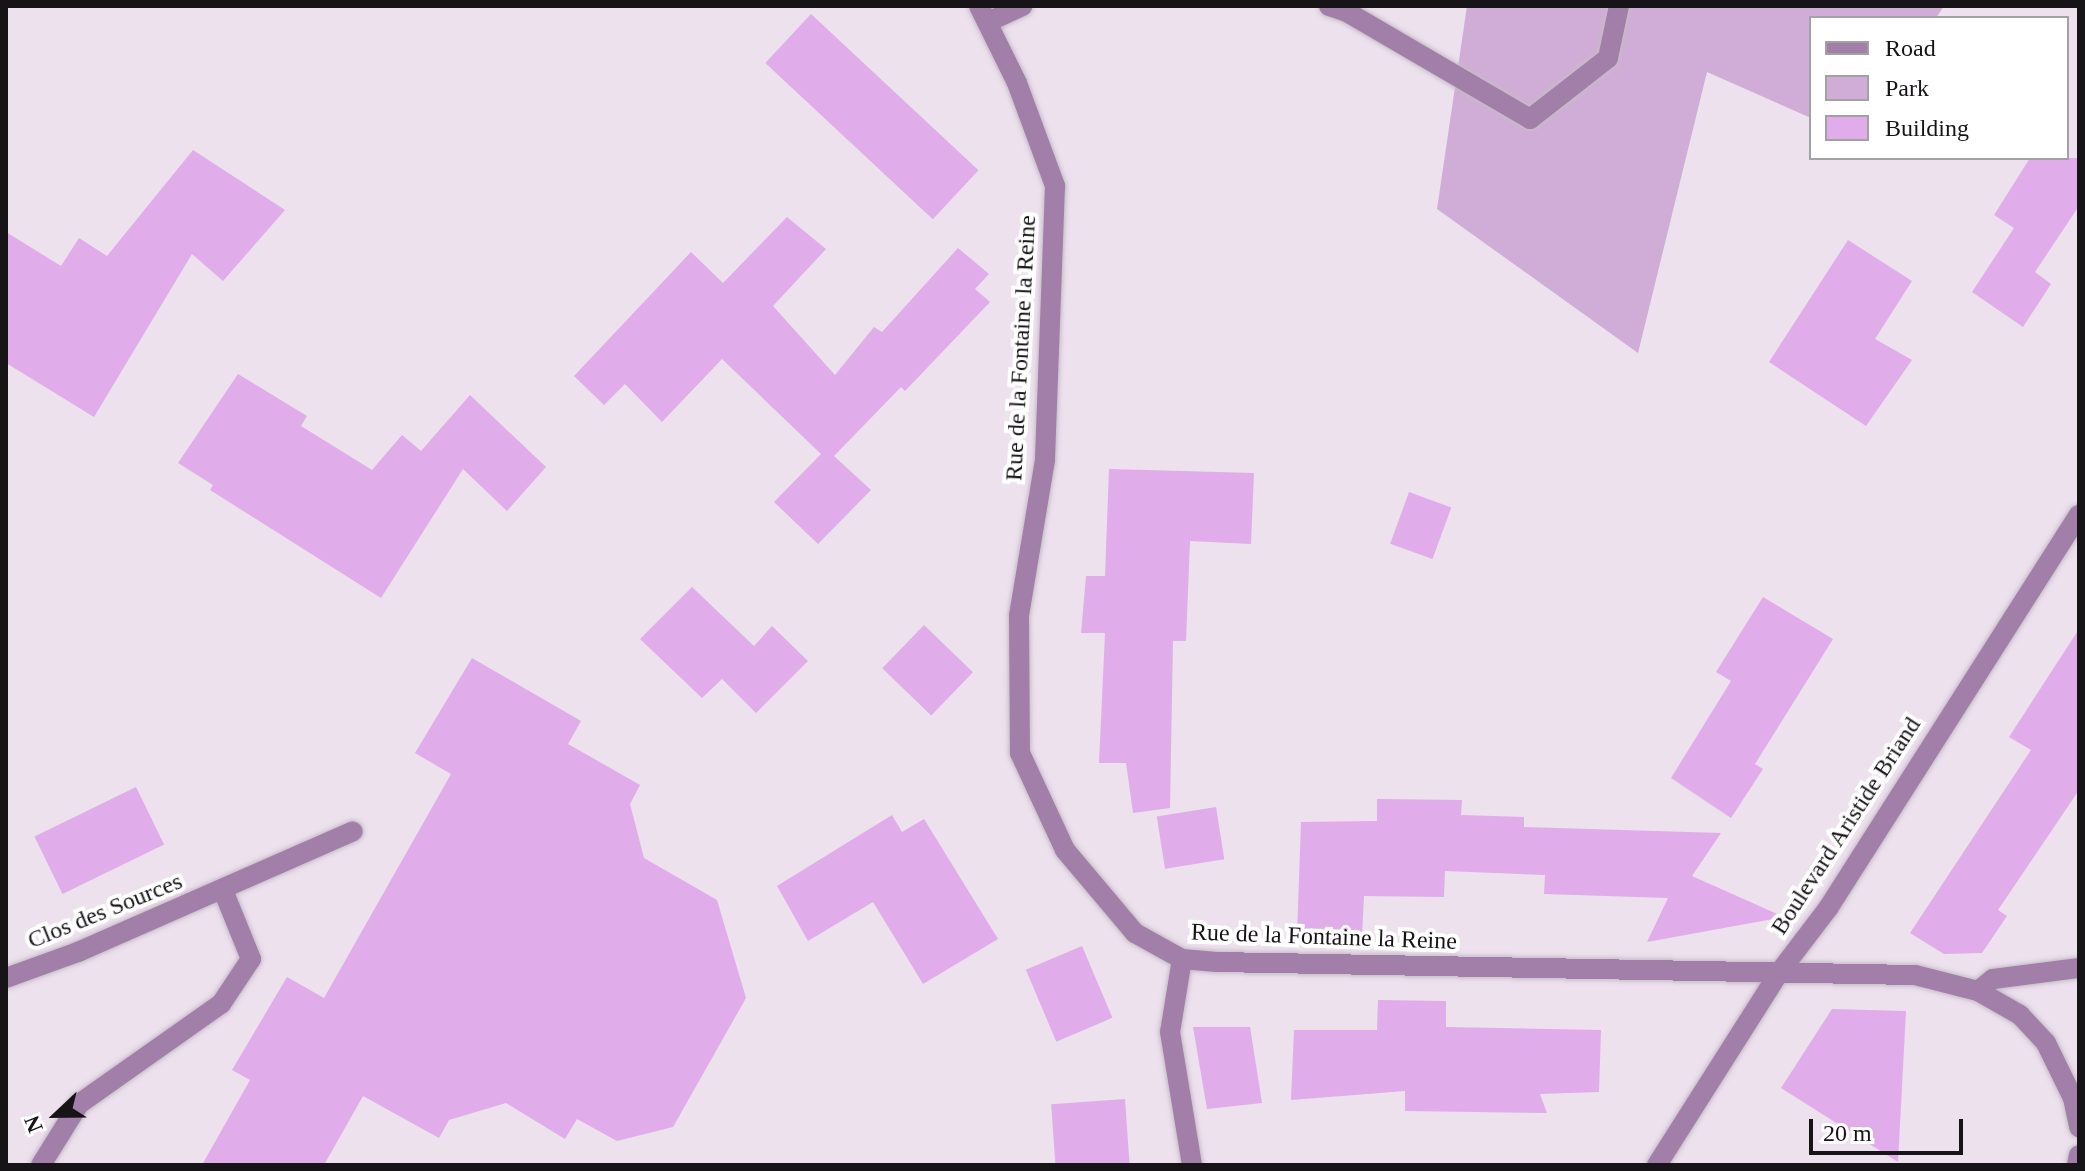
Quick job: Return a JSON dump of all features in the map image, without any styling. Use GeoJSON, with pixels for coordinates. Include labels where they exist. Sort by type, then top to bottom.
{"type":"FeatureCollection","features":[{"type":"Feature","properties":{"kind":"street"},"geometry":{"type":"LineString","coordinates":[[983,14],[1022,6]]}},
{"type":"Feature","properties":{"kind":"street"},"geometry":{"type":"LineString","coordinates":[[1329,6],[1347,12],[1530,119],[1608,58],[1619,6]]}},
{"type":"Feature","properties":{"kind":"street","name":"Rue de la Fontaine la Reine"},"geometry":{"type":"LineString","coordinates":[[983,14],[1017,83],[1055,186],[1045,460],[1019,616],[1020,753],[1065,850],[1135,933],[1182,959],[1915,975],[1978,991],[2020,1015],[2046,1043],[2073,1098],[2079,1127]]}},
{"type":"Feature","properties":{"kind":"street","name":"Boulevard Aristide Briand"},"geometry":{"type":"LineString","coordinates":[[1657,1165],[1778,974],[1829,907],[2079,515]]}},
{"type":"Feature","properties":{"kind":"street","name":"Clos des Sources"},"geometry":{"type":"LineString","coordinates":[[6,978],[223,890],[353,831]]}},
{"type":"Feature","properties":{"kind":"street"},"geometry":{"type":"LineString","coordinates":[[41,1165],[79,1104],[221,1004],[251,959],[223,890]]}},
{"type":"Feature","properties":{"kind":"street"},"geometry":{"type":"LineString","coordinates":[[1182,959],[1170,1032],[1192,1165]]}},
{"type":"Feature","properties":{"kind":"street"},"geometry":{"type":"LineString","coordinates":[[1978,991],[1993,979],[2079,968]]}},
{"type":"Feature","properties":{"kind":"street"},"geometry":{"type":"LineString","coordinates":[[2077,1165],[2079,1155]]}},
{"type":"Feature","properties":{"kind":"green space"},"geometry":{"type":"Polygon","coordinates":[[[1467,6],[1944,6],[1937,16],[1809,16],[1809,117],[1707,72],[1638,353],[1437,209],[1467,6]]]}},
{"type":"Feature","properties":{"kind":"building"},"geometry":{"type":"Polygon","coordinates":[[[811,14],[978,170],[933,219],[765,63],[811,14]]]}},
{"type":"Feature","properties":{"kind":"building"},"geometry":{"type":"Polygon","coordinates":[[[193,150],[285,210],[223,281],[192,254],[94,417],[6,363],[6,232],[61,266],[79,238],[107,256],[193,150]]]}},
{"type":"Feature","properties":{"kind":"building"},"geometry":{"type":"Polygon","coordinates":[[[2079,158],[2079,206],[2035,272],[2051,284],[2023,327],[1972,292],[2014,228],[1994,215],[2029,160],[2079,158]]]}},
{"type":"Feature","properties":{"kind":"building"},"geometry":{"type":"Polygon","coordinates":[[[787,217],[826,249],[773,306],[835,375],[874,327],[882,332],[958,248],[989,274],[975,289],[990,302],[905,391],[901,387],[834,456],[871,490],[818,544],[774,502],[821,454],[722,359],[662,422],[625,384],[604,405],[574,376],[691,252],[723,283],[787,217]]]}},
{"type":"Feature","properties":{"kind":"building"},"geometry":{"type":"Polygon","coordinates":[[[1848,240],[1912,281],[1875,339],[1912,360],[1866,426],[1769,362],[1848,240]]]}},
{"type":"Feature","properties":{"kind":"building"},"geometry":{"type":"Polygon","coordinates":[[[238,374],[307,416],[301,426],[372,470],[402,435],[421,451],[470,395],[546,467],[507,511],[463,469],[381,598],[210,490],[213,485],[178,463],[238,374]]]}},
{"type":"Feature","properties":{"kind":"building"},"geometry":{"type":"Polygon","coordinates":[[[1109,469],[1254,473],[1251,544],[1190,541],[1186,641],[1173,641],[1170,808],[1133,813],[1126,763],[1099,763],[1105,633],[1081,633],[1086,576],[1105,576],[1109,469]]]}},
{"type":"Feature","properties":{"kind":"building"},"geometry":{"type":"Polygon","coordinates":[[[1409,492],[1451,507],[1432,559],[1390,544],[1409,492]]]}},
{"type":"Feature","properties":{"kind":"building"},"geometry":{"type":"Polygon","coordinates":[[[692,587],[754,646],[772,626],[808,661],[756,713],[722,679],[702,698],[640,639],[692,587]]]}},
{"type":"Feature","properties":{"kind":"building"},"geometry":{"type":"Polygon","coordinates":[[[1763,597],[1833,639],[1755,764],[1763,769],[1731,818],[1671,778],[1731,681],[1716,672],[1763,597]]]}},
{"type":"Feature","properties":{"kind":"building"},"geometry":{"type":"Polygon","coordinates":[[[924,625],[973,672],[931,715],[882,668],[924,625]]]}},
{"type":"Feature","properties":{"kind":"building"},"geometry":{"type":"Polygon","coordinates":[[[2079,629],[2079,790],[1998,910],[2007,916],[1982,953],[1944,954],[1910,933],[2031,750],[2009,737],[2079,629]]]}},
{"type":"Feature","properties":{"kind":"building"},"geometry":{"type":"Polygon","coordinates":[[[472,658],[581,721],[568,744],[640,785],[630,804],[644,858],[717,900],[746,998],[673,1127],[617,1141],[577,1119],[565,1139],[506,1103],[449,1120],[439,1138],[363,1096],[324,1165],[202,1165],[250,1080],[232,1070],[287,977],[324,998],[451,774],[415,753],[472,658]]]}},
{"type":"Feature","properties":{"kind":"building"},"geometry":{"type":"Polygon","coordinates":[[[136,787],[164,845],[62,894],[34,837],[136,787]]]}},
{"type":"Feature","properties":{"kind":"building"},"geometry":{"type":"Polygon","coordinates":[[[1377,799],[1462,800],[1461,815],[1524,817],[1524,827],[1721,833],[1692,876],[1784,917],[1647,942],[1668,898],[1544,894],[1545,875],[1445,871],[1444,897],[1364,896],[1362,936],[1297,935],[1301,822],[1377,821],[1377,799]]]}},
{"type":"Feature","properties":{"kind":"building"},"geometry":{"type":"Polygon","coordinates":[[[1216,807],[1224,859],[1165,869],[1157,816],[1216,807]]]}},
{"type":"Feature","properties":{"kind":"building"},"geometry":{"type":"Polygon","coordinates":[[[892,815],[902,832],[924,819],[998,939],[923,984],[873,902],[808,941],[777,886],[892,815]]]}},
{"type":"Feature","properties":{"kind":"building"},"geometry":{"type":"Polygon","coordinates":[[[1082,946],[1112,1018],[1056,1042],[1026,970],[1082,946]]]}},
{"type":"Feature","properties":{"kind":"building"},"geometry":{"type":"Polygon","coordinates":[[[1378,1000],[1446,1001],[1446,1027],[1601,1030],[1599,1092],[1540,1094],[1547,1113],[1405,1111],[1405,1091],[1291,1100],[1294,1030],[1377,1030],[1378,1000]]]}},
{"type":"Feature","properties":{"kind":"building"},"geometry":{"type":"Polygon","coordinates":[[[1832,1009],[1906,1011],[1898,1162],[1781,1088],[1832,1009]]]}},
{"type":"Feature","properties":{"kind":"building"},"geometry":{"type":"Polygon","coordinates":[[[1193,1027],[1250,1027],[1262,1103],[1207,1109],[1193,1027]]]}},
{"type":"Feature","properties":{"kind":"building"},"geometry":{"type":"Polygon","coordinates":[[[1125,1099],[1130,1165],[1055,1165],[1051,1104],[1125,1099]]]}}]}
